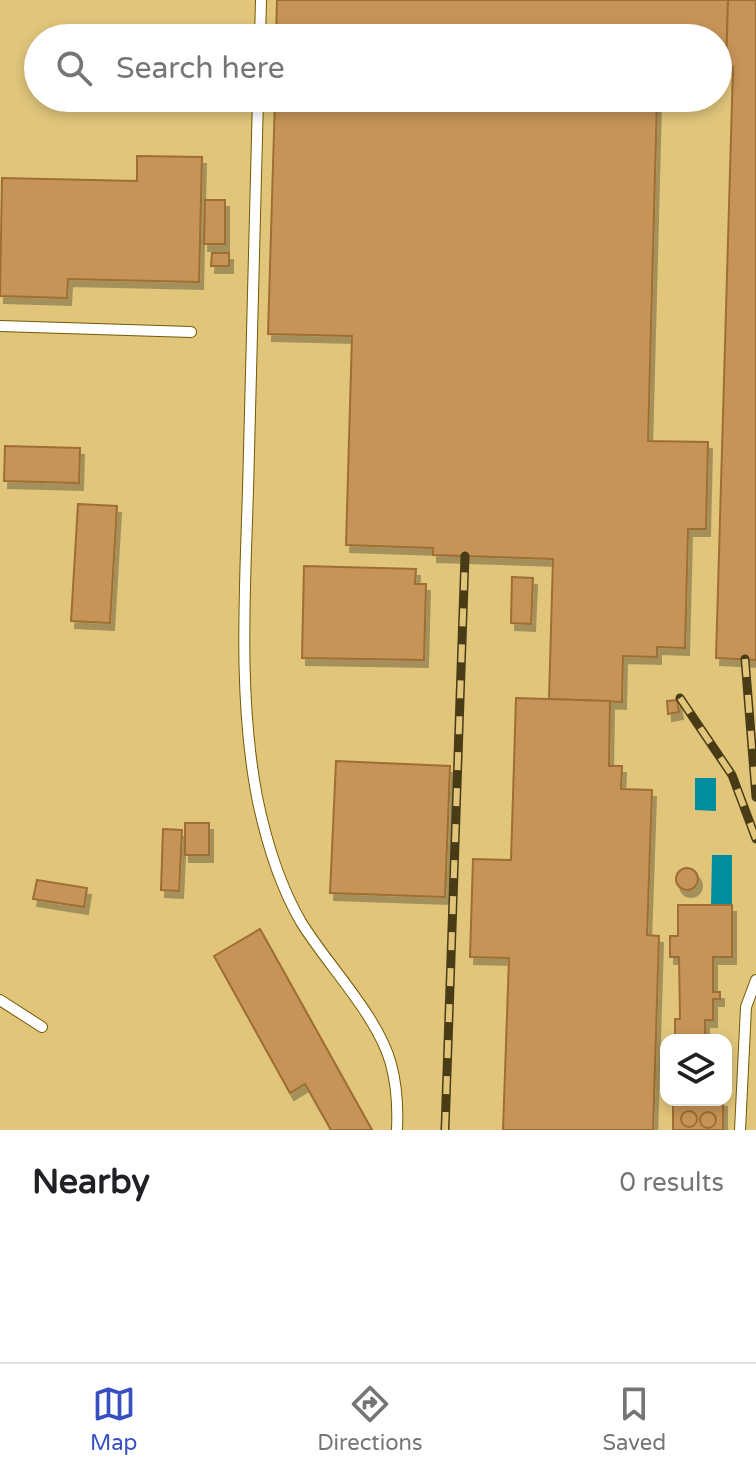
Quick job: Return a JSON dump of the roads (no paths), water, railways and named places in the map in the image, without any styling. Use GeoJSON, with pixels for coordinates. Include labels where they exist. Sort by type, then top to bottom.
{"type":"FeatureCollection","features":[{"type":"Feature","properties":{"kind":"lane"},"geometry":{"type":"LineString","coordinates":[[260,24],[261,0]]}},
{"type":"Feature","properties":{"kind":"lane"},"geometry":{"type":"LineString","coordinates":[[258,112],[246,567],[246,681],[251,761],[265,834],[287,893],[301,921],[371,1022],[391,1061],[397,1130]]}},
{"type":"Feature","properties":{"kind":"lane"},"geometry":{"type":"LineString","coordinates":[[0,326],[191,332]]}},
{"type":"Feature","properties":{"kind":"lane"},"geometry":{"type":"LineString","coordinates":[[740,1130],[746,1007],[756,980]]}},
{"type":"Feature","properties":{"kind":"lane"},"geometry":{"type":"LineString","coordinates":[[0,1000],[42,1027]]}},
{"type":"Feature","properties":{"kind":"water"},"geometry":{"type":"Polygon","coordinates":[[[695,778],[716,778],[716,811],[695,810],[695,778]]]}},
{"type":"Feature","properties":{"kind":"water"},"geometry":{"type":"Polygon","coordinates":[[[712,855],[732,855],[732,905],[711,905],[712,855]]]}},
{"type":"Feature","properties":{"kind":"railway"},"geometry":{"type":"LineString","coordinates":[[445,1130],[465,556]]}},
{"type":"Feature","properties":{"kind":"railway"},"geometry":{"type":"LineString","coordinates":[[745,659],[756,797]]}},
{"type":"Feature","properties":{"kind":"railway"},"geometry":{"type":"LineString","coordinates":[[680,698],[732,775],[756,839]]}}]}
